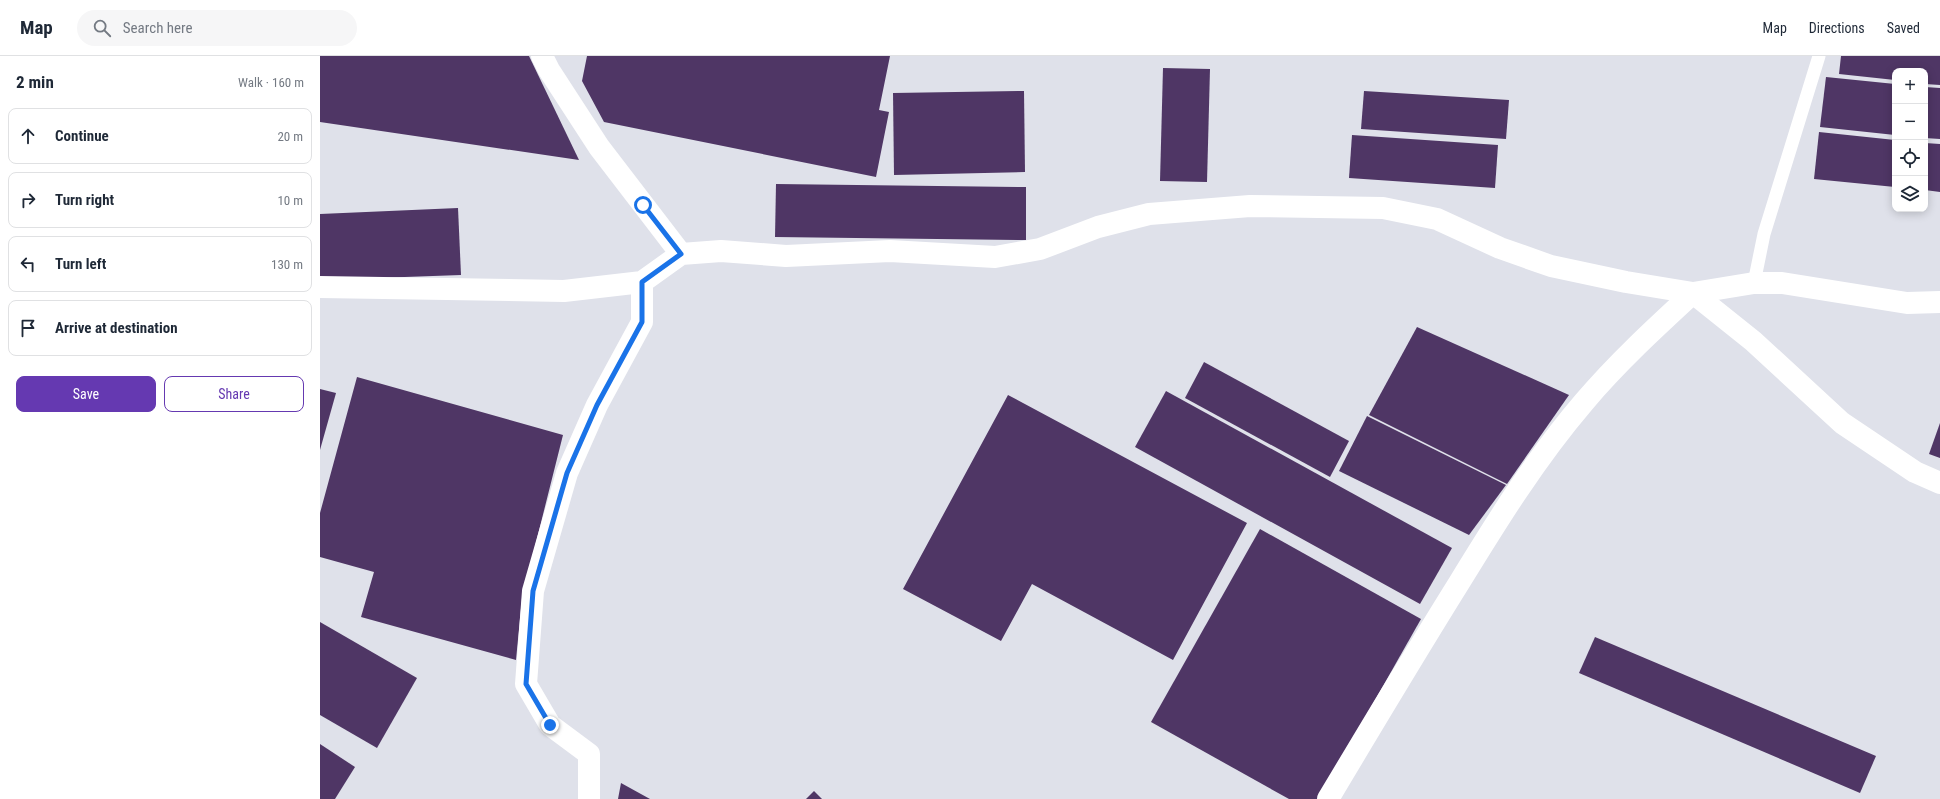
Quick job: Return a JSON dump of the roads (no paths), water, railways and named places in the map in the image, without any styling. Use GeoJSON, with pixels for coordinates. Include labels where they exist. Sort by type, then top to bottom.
{"type":"FeatureCollection","features":[{"type":"Feature","properties":{"kind":"street"},"geometry":{"type":"LineString","coordinates":[[542,56],[549,70],[599,147],[681,254]]}},
{"type":"Feature","properties":{"kind":"street"},"geometry":{"type":"LineString","coordinates":[[320,287],[564,291],[642,282],[681,254],[721,251],[786,256],[890,251],[995,257],[1040,249],[1098,227],[1149,214],[1250,206],[1383,208],[1437,219],[1500,248],[1551,266],[1626,282],[1693,293],[1754,283],[1782,283],[1907,302],[1940,302]]}},
{"type":"Feature","properties":{"kind":"street"},"geometry":{"type":"LineString","coordinates":[[589,799],[589,754],[550,725],[526,684],[533,591],[567,473],[597,405],[642,322],[642,282]]}},
{"type":"Feature","properties":{"kind":"street"},"geometry":{"type":"LineString","coordinates":[[1693,293],[1753,341],[1842,423],[1915,472],[1940,484]]}},
{"type":"Feature","properties":{"kind":"street"},"geometry":{"type":"LineString","coordinates":[[1328,799],[1481,548],[1543,454],[1584,402],[1631,350],[1693,293]]}},
{"type":"Feature","properties":{"kind":"lane"},"geometry":{"type":"LineString","coordinates":[[1754,283],[1764,234],[1819,56]]}}]}
